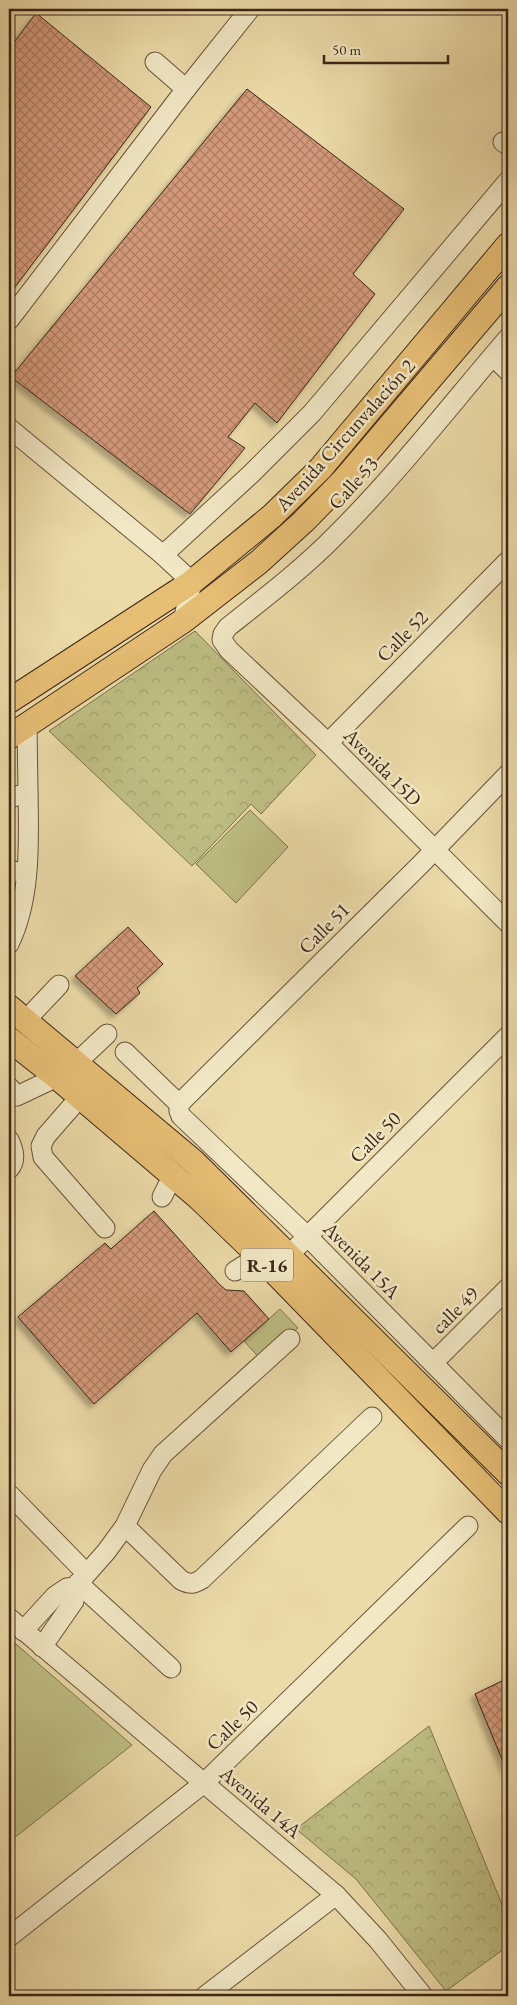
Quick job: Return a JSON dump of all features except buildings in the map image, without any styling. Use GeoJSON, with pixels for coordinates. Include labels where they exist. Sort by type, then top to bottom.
{"type":"FeatureCollection","features":[{"type":"Feature","properties":{"kind":"main road","name":"Avenida Circunvalación 2"},"geometry":{"type":"LineString","coordinates":[[9,701],[192,582],[259,528],[304,485],[350,433],[508,245]]}},
{"type":"Feature","properties":{"kind":"main road","name":"Avenida Circunvalación 2"},"geometry":{"type":"LineString","coordinates":[[18,732],[183,621],[259,562],[330,496],[508,287]]}},
{"type":"Feature","properties":{"kind":"main road","name":"R-16"},"geometry":{"type":"LineString","coordinates":[[17,1014],[66,1071],[80,1097],[273,1261],[508,1473]]}},
{"type":"Feature","properties":{"kind":"main road","name":"R-16"},"geometry":{"type":"LineString","coordinates":[[9,1039],[66,1071],[194,1162],[273,1261],[508,1512]]}},
{"type":"Feature","properties":{"kind":"street"},"geometry":{"type":"LineString","coordinates":[[9,320],[186,89],[250,9]]}},
{"type":"Feature","properties":{"kind":"street"},"geometry":{"type":"LineString","coordinates":[[155,62],[186,89]]}},
{"type":"Feature","properties":{"kind":"street"},"geometry":{"type":"LineString","coordinates":[[163,555],[312,413],[508,181]]}},
{"type":"Feature","properties":{"kind":"street","name":"Calle 53"},"geometry":{"type":"LineString","coordinates":[[224,644],[222,640],[223,634],[228,627],[294,575],[338,534],[374,495],[508,338]]}},
{"type":"Feature","properties":{"kind":"street"},"geometry":{"type":"LineString","coordinates":[[493,356],[508,371]]}},
{"type":"Feature","properties":{"kind":"street"},"geometry":{"type":"LineString","coordinates":[[9,428],[163,555],[192,582],[183,621]]}},
{"type":"Feature","properties":{"kind":"street","name":"Calle 52"},"geometry":{"type":"LineString","coordinates":[[328,744],[508,561]]}},
{"type":"Feature","properties":{"kind":"street","name":"Avenida 15D"},"geometry":{"type":"LineString","coordinates":[[224,644],[328,744],[508,923]]}},
{"type":"Feature","properties":{"kind":"street"},"geometry":{"type":"LineString","coordinates":[[9,944],[21,911],[17,872],[29,836],[28,793],[18,732]]}},
{"type":"Feature","properties":{"kind":"street","name":"Calle 51"},"geometry":{"type":"LineString","coordinates":[[180,1110],[508,774]]}},
{"type":"Feature","properties":{"kind":"street"},"geometry":{"type":"LineString","coordinates":[[9,798],[28,793]]}},
{"type":"Feature","properties":{"kind":"street"},"geometry":{"type":"LineString","coordinates":[[17,1014],[59,984]]}},
{"type":"Feature","properties":{"kind":"street"},"geometry":{"type":"LineString","coordinates":[[12,1094],[66,1071],[107,1034]]}},
{"type":"Feature","properties":{"kind":"street","name":"Calle 50"},"geometry":{"type":"LineString","coordinates":[[235,1271],[273,1261],[308,1236],[508,1036]]}},
{"type":"Feature","properties":{"kind":"street","name":"Avenida 15A"},"geometry":{"type":"LineString","coordinates":[[125,1052],[180,1110],[308,1236],[508,1439]]}},
{"type":"Feature","properties":{"kind":"street"},"geometry":{"type":"LineString","coordinates":[[80,1097],[46,1136],[41,1146],[43,1157],[105,1228]]}},
{"type":"Feature","properties":{"kind":"street"},"geometry":{"type":"LineString","coordinates":[[9,1140],[14,1149],[14,1158],[9,1169]]}},
{"type":"Feature","properties":{"kind":"street"},"geometry":{"type":"LineString","coordinates":[[162,1197],[173,1175]]}},
{"type":"Feature","properties":{"kind":"street","name":"calle 49"},"geometry":{"type":"LineString","coordinates":[[433,1363],[508,1288]]}},
{"type":"Feature","properties":{"kind":"street"},"geometry":{"type":"LineString","coordinates":[[23,1631],[55,1596],[80,1581],[106,1552],[125,1526],[152,1470],[163,1454],[290,1339]]}},
{"type":"Feature","properties":{"kind":"street"},"geometry":{"type":"LineString","coordinates":[[125,1526],[181,1580],[191,1584],[196,1583],[372,1417]]}},
{"type":"Feature","properties":{"kind":"street"},"geometry":{"type":"LineString","coordinates":[[9,1494],[80,1581],[171,1668]]}},
{"type":"Feature","properties":{"kind":"street","name":"Calle 50"},"geometry":{"type":"LineString","coordinates":[[9,1936],[204,1784],[468,1526]]}},
{"type":"Feature","properties":{"kind":"street"},"geometry":{"type":"LineString","coordinates":[[42,1648],[74,1601],[80,1581]]}},
{"type":"Feature","properties":{"kind":"street","name":"Avenida 14A"},"geometry":{"type":"LineString","coordinates":[[9,1618],[42,1648],[336,1895],[378,1940],[423,1996]]}},
{"type":"Feature","properties":{"kind":"street"},"geometry":{"type":"LineString","coordinates":[[206,1996],[336,1895]]}},
{"type":"Feature","properties":{"kind":"green space"},"geometry":{"type":"Polygon","coordinates":[[[195,631],[316,755],[261,814],[251,804],[192,866],[49,731],[195,631]]]}},
{"type":"Feature","properties":{"kind":"green space"},"geometry":{"type":"Polygon","coordinates":[[[250,810],[288,847],[236,903],[196,864],[250,810]]]}},
{"type":"Feature","properties":{"kind":"green space"},"geometry":{"type":"Polygon","coordinates":[[[280,1309],[298,1328],[262,1361],[244,1341],[280,1309]]]}},
{"type":"Feature","properties":{"kind":"green space"},"geometry":{"type":"Polygon","coordinates":[[[9,1638],[132,1745],[9,1842],[9,1638]]]}},
{"type":"Feature","properties":{"kind":"green space"},"geometry":{"type":"Polygon","coordinates":[[[429,1726],[508,1919],[508,1946],[446,1991],[356,1879],[296,1829],[429,1726]]]}}]}
